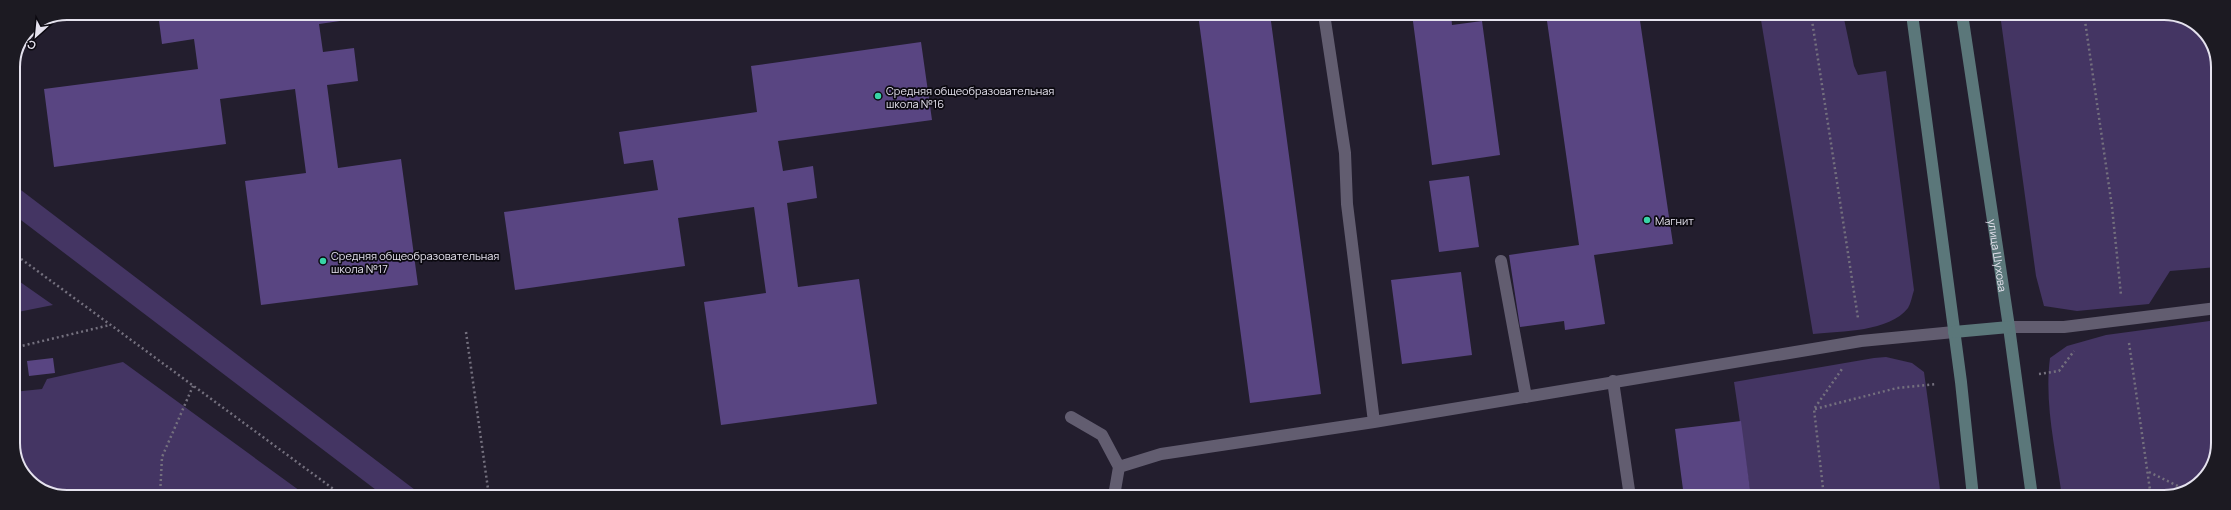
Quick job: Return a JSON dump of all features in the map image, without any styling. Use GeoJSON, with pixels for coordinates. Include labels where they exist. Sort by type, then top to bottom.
{"type":"FeatureCollection","features":[{"type":"Feature","properties":{"kind":"main road"},"geometry":{"type":"LineString","coordinates":[[1913,20],[1954,332],[1972,490]]}},
{"type":"Feature","properties":{"kind":"main road","name":"улица Шухова"},"geometry":{"type":"LineString","coordinates":[[1963,20],[2009,327],[2031,490]]}},
{"type":"Feature","properties":{"kind":"main road"},"geometry":{"type":"LineString","coordinates":[[1954,332],[2009,327]]}},
{"type":"Feature","properties":{"kind":"lane"},"geometry":{"type":"LineString","coordinates":[[1325,20],[1345,153],[1347,204],[1374,422]]}},
{"type":"Feature","properties":{"kind":"lane"},"geometry":{"type":"LineString","coordinates":[[1501,261],[1526,397]]}},
{"type":"Feature","properties":{"kind":"lane"},"geometry":{"type":"LineString","coordinates":[[2009,327],[2064,327],[2123,318],[2211,309]]}},
{"type":"Feature","properties":{"kind":"lane"},"geometry":{"type":"LineString","coordinates":[[1119,467],[1161,454],[1374,422],[1862,341],[1954,332]]}},
{"type":"Feature","properties":{"kind":"lane"},"geometry":{"type":"LineString","coordinates":[[1613,382],[1629,490]]}},
{"type":"Feature","properties":{"kind":"lane"},"geometry":{"type":"LineString","coordinates":[[1071,417],[1102,435],[1119,467],[1115,490]]}},
{"type":"Feature","properties":{"kind":"path"},"geometry":{"type":"LineString","coordinates":[[1812,20],[1862,341],[1814,409],[1823,490]]}},
{"type":"Feature","properties":{"kind":"path"},"geometry":{"type":"LineString","coordinates":[[2085,20],[2112,207],[2123,318],[2128,340],[2150,490]]}},
{"type":"Feature","properties":{"kind":"path"},"geometry":{"type":"LineString","coordinates":[[20,258],[335,490]]}},
{"type":"Feature","properties":{"kind":"path"},"geometry":{"type":"LineString","coordinates":[[20,346],[111,325]]}},
{"type":"Feature","properties":{"kind":"path"},"geometry":{"type":"LineString","coordinates":[[466,332],[488,490]]}},
{"type":"Feature","properties":{"kind":"path"},"geometry":{"type":"LineString","coordinates":[[160,490],[162,457],[193,386]]}},
{"type":"Feature","properties":{"kind":"path"},"geometry":{"type":"LineString","coordinates":[[2148,472],[2179,487]]}},
{"type":"Feature","properties":{"kind":"shaded area"},"geometry":{"type":"Polygon","coordinates":[[[1761,20],[1844,20],[1854,66],[1858,75],[1886,71],[1914,290],[1911,302],[1908,308],[1900,316],[1877,326],[1851,331],[1813,334],[1761,20]]]}},
{"type":"Feature","properties":{"kind":"shaded area"},"geometry":{"type":"Polygon","coordinates":[[[2001,20],[2164,20],[2173,21],[2188,26],[2203,41],[2211,64],[2211,268],[2170,271],[2149,304],[2077,311],[2044,306],[2036,276],[2001,20]]]}},
{"type":"Feature","properties":{"kind":"shaded area"},"geometry":{"type":"Polygon","coordinates":[[[20,189],[415,490],[376,490],[20,219],[20,189]]]}},
{"type":"Feature","properties":{"kind":"shaded area"},"geometry":{"type":"Polygon","coordinates":[[[20,282],[53,305],[20,312],[20,282]]]}},
{"type":"Feature","properties":{"kind":"shaded area"},"geometry":{"type":"Polygon","coordinates":[[[2211,321],[2210,452],[2201,472],[2190,482],[2173,489],[2164,490],[2061,490],[2048,393],[2050,358],[2067,346],[2106,335],[2211,321]]]}},
{"type":"Feature","properties":{"kind":"shaded area"},"geometry":{"type":"Polygon","coordinates":[[[1886,357],[1912,363],[1924,372],[1940,490],[1750,490],[1734,382],[1886,357]]]}},
{"type":"Feature","properties":{"kind":"shaded area"},"geometry":{"type":"Polygon","coordinates":[[[123,362],[299,490],[67,490],[58,489],[43,484],[26,466],[21,452],[20,391],[42,389],[47,379],[123,362]]]}},
{"type":"Feature","properties":{"kind":"building"},"geometry":{"type":"Polygon","coordinates":[[[159,20],[347,20],[319,24],[323,52],[354,48],[358,81],[327,85],[338,168],[401,159],[418,285],[261,305],[245,181],[306,173],[295,89],[220,99],[226,144],[54,167],[44,89],[198,69],[194,39],[162,44],[159,20]]]}},
{"type":"Feature","properties":{"kind":"building"},"geometry":{"type":"Polygon","coordinates":[[[1199,20],[1271,20],[1321,394],[1250,403],[1199,20]]]}},
{"type":"Feature","properties":{"kind":"building"},"geometry":{"type":"Polygon","coordinates":[[[1413,20],[1452,20],[1452,25],[1482,21],[1500,155],[1432,165],[1413,20]]]}},
{"type":"Feature","properties":{"kind":"building"},"geometry":{"type":"Polygon","coordinates":[[[1547,20],[1640,20],[1673,244],[1594,255],[1605,324],[1565,330],[1564,321],[1520,327],[1509,255],[1579,245],[1547,20]]]}},
{"type":"Feature","properties":{"kind":"building"},"geometry":{"type":"Polygon","coordinates":[[[921,42],[932,120],[778,141],[783,171],[813,166],[817,198],[787,203],[798,287],[859,279],[877,404],[721,425],[704,302],[766,293],[754,207],[678,218],[685,266],[515,290],[504,212],[658,190],[653,160],[624,164],[619,132],[757,112],[751,66],[921,42]]]}},
{"type":"Feature","properties":{"kind":"building"},"geometry":{"type":"Polygon","coordinates":[[[1469,176],[1479,247],[1439,252],[1429,181],[1469,176]]]}},
{"type":"Feature","properties":{"kind":"building"},"geometry":{"type":"Polygon","coordinates":[[[1461,272],[1472,355],[1402,364],[1391,280],[1461,272]]]}},
{"type":"Feature","properties":{"kind":"building"},"geometry":{"type":"Polygon","coordinates":[[[53,358],[55,373],[29,376],[27,361],[53,358]]]}},
{"type":"Feature","properties":{"kind":"building"},"geometry":{"type":"Polygon","coordinates":[[[1741,421],[1750,490],[1683,490],[1675,429],[1741,421]]]}},
{"type":"Feature","properties":{"kind":"place","name":"Средняя общеобразовательная школа №16"},"geometry":{"type":"Point","coordinates":[878,96]}},
{"type":"Feature","properties":{"kind":"place","name":"Магнит"},"geometry":{"type":"Point","coordinates":[1647,220]}},
{"type":"Feature","properties":{"kind":"place","name":"Средняя общеобразовательная школа №17"},"geometry":{"type":"Point","coordinates":[323,261]}}]}
